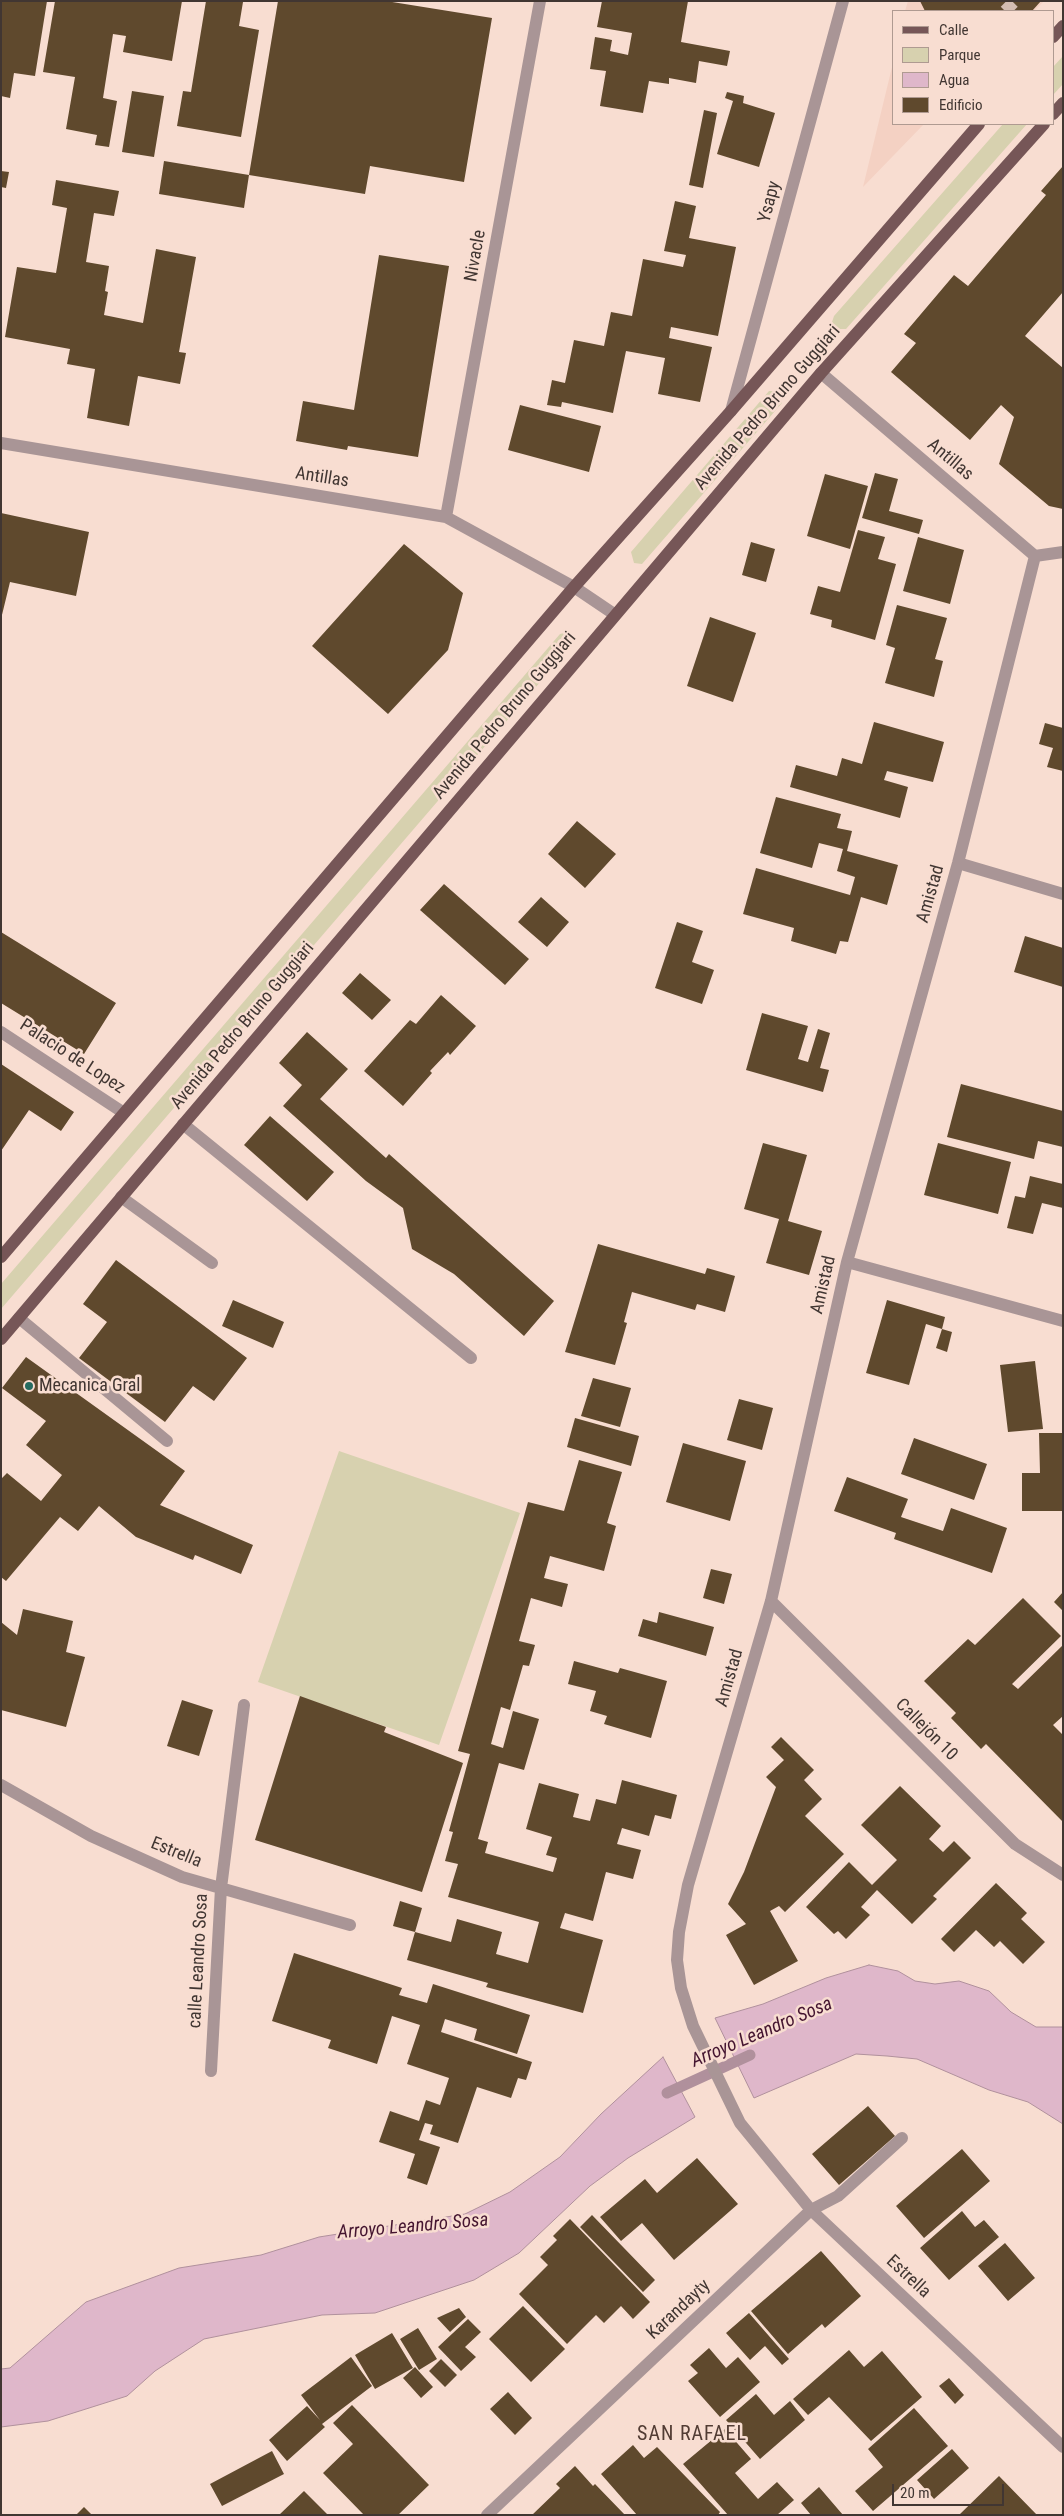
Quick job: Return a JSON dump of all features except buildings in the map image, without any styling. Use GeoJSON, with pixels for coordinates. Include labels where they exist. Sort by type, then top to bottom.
{"type":"FeatureCollection","features":[{"type":"Feature","properties":{"kind":"main road"},"geometry":{"type":"LineString","coordinates":[[1054,37],[1063,26]]}},
{"type":"Feature","properties":{"kind":"main road"},"geometry":{"type":"LineString","coordinates":[[1054,113],[1063,103]]}},
{"type":"Feature","properties":{"kind":"main road","name":"Avenida Pedro Bruno Guggiari"},"geometry":{"type":"LineString","coordinates":[[1,1257],[574,587],[731,411],[978,125]]}},
{"type":"Feature","properties":{"kind":"main road","name":"Avenida Pedro Bruno Guggiari"},"geometry":{"type":"LineString","coordinates":[[1,1339],[614,614],[821,373],[1043,125]]}},
{"type":"Feature","properties":{"kind":"street","name":"Nivacle"},"geometry":{"type":"LineString","coordinates":[[446,517],[540,1]]}},
{"type":"Feature","properties":{"kind":"street","name":"Ysapy"},"geometry":{"type":"LineString","coordinates":[[731,411],[843,1]]}},
{"type":"Feature","properties":{"kind":"street","name":"Antillas"},"geometry":{"type":"LineString","coordinates":[[821,373],[1035,556]]}},
{"type":"Feature","properties":{"kind":"street","name":"Antillas"},"geometry":{"type":"LineString","coordinates":[[1,443],[446,517],[574,587],[614,614]]}},
{"type":"Feature","properties":{"kind":"street"},"geometry":{"type":"LineString","coordinates":[[1035,556],[1063,552]]}},
{"type":"Feature","properties":{"kind":"street","name":"Amistad"},"geometry":{"type":"LineString","coordinates":[[740,2123],[693,2026],[681,1988],[677,1960],[684,1904],[771,1601],[847,1262],[958,863],[1035,556]]}},
{"type":"Feature","properties":{"kind":"street"},"geometry":{"type":"LineString","coordinates":[[958,863],[1063,894]]}},
{"type":"Feature","properties":{"kind":"street","name":"Palacio de Lopez"},"geometry":{"type":"LineString","coordinates":[[1,1032],[124,1112]]}},
{"type":"Feature","properties":{"kind":"street"},"geometry":{"type":"LineString","coordinates":[[183,1124],[471,1358]]}},
{"type":"Feature","properties":{"kind":"street"},"geometry":{"type":"LineString","coordinates":[[121,1197],[212,1263]]}},
{"type":"Feature","properties":{"kind":"street"},"geometry":{"type":"LineString","coordinates":[[847,1262],[1063,1321]]}},
{"type":"Feature","properties":{"kind":"street"},"geometry":{"type":"LineString","coordinates":[[19,1318],[167,1441]]}},
{"type":"Feature","properties":{"kind":"street","name":"Callejón 10"},"geometry":{"type":"LineString","coordinates":[[771,1601],[1015,1844],[1063,1875]]}},
{"type":"Feature","properties":{"kind":"street","name":"calle Leandro Sosa"},"geometry":{"type":"LineString","coordinates":[[210,2071],[220,1888],[244,1705]]}},
{"type":"Feature","properties":{"kind":"street","name":"Estrella"},"geometry":{"type":"LineString","coordinates":[[1,1785],[90,1836],[182,1877],[350,1925]]}},
{"type":"Feature","properties":{"kind":"street","name":"Estrella"},"geometry":{"type":"LineString","coordinates":[[740,2123],[812,2210],[1063,2447]]}},
{"type":"Feature","properties":{"kind":"street","name":"Karandayty"},"geometry":{"type":"LineString","coordinates":[[487,2515],[812,2210],[838,2196],[902,2138]]}},
{"type":"Feature","properties":{"kind":"shaded area"},"geometry":{"type":"Polygon","coordinates":[[[908,1],[1044,1],[1035,10],[905,10],[908,1]]]}},
{"type":"Feature","properties":{"kind":"shaded area"},"geometry":{"type":"Polygon","coordinates":[[[892,67],[892,125],[923,125],[863,187],[892,67]]]}},
{"type":"Feature","properties":{"kind":"green space"},"geometry":{"type":"Polygon","coordinates":[[[1063,56],[1063,84],[1054,94],[1054,66],[1063,56]]]}},
{"type":"Feature","properties":{"kind":"green space"},"geometry":{"type":"Polygon","coordinates":[[[1002,125],[1026,125],[846,329],[836,329],[832,322],[834,316],[1002,125]]]}},
{"type":"Feature","properties":{"kind":"green space"},"geometry":{"type":"Polygon","coordinates":[[[769,391],[777,391],[781,395],[782,403],[642,564],[634,563],[631,552],[769,391]]]}},
{"type":"Feature","properties":{"kind":"green space"},"geometry":{"type":"Polygon","coordinates":[[[564,633],[572,637],[572,645],[1,1309],[1,1284],[560,634],[564,633]]]}},
{"type":"Feature","properties":{"kind":"green space"},"geometry":{"type":"Polygon","coordinates":[[[339,1451],[520,1513],[439,1745],[258,1682],[339,1451]]]}},
{"type":"Feature","properties":{"kind":"water"},"geometry":{"type":"Polygon","coordinates":[[[869,1965],[898,1971],[915,1981],[935,1984],[959,1981],[989,1991],[1011,2012],[1036,2027],[1063,2027],[1063,2124],[1028,2102],[989,2090],[917,2059],[887,2056],[856,2054],[754,2098],[715,2018],[763,2004],[826,1978],[869,1965]]]}},
{"type":"Feature","properties":{"kind":"water"},"geometry":{"type":"Polygon","coordinates":[[[663,2057],[695,2117],[628,2158],[590,2186],[519,2253],[474,2280],[375,2313],[322,2315],[204,2339],[155,2371],[127,2396],[48,2421],[1,2427],[1,2369],[10,2368],[86,2302],[179,2268],[261,2255],[319,2237],[465,2214],[510,2192],[560,2157],[601,2114],[663,2057]]]}},
{"type":"Feature","properties":{"kind":"waterway","name":"Arroyo Leandro Sosa"},"geometry":{"type":"LineString","coordinates":[[667,2093],[750,2055]]}},
{"type":"Feature","properties":{"kind":"tunnel"},"geometry":{"type":"LineString","coordinates":[[1006,10],[1015,1]]}},
{"type":"Feature","properties":{"kind":"place","name":"Mecanica Gral"},"geometry":{"type":"Point","coordinates":[29,1386]}},
{"type":"Feature","properties":{"kind":"district","name":"SAN RAFAEL"},"geometry":{"type":"Point","coordinates":[692,2435]}}]}
